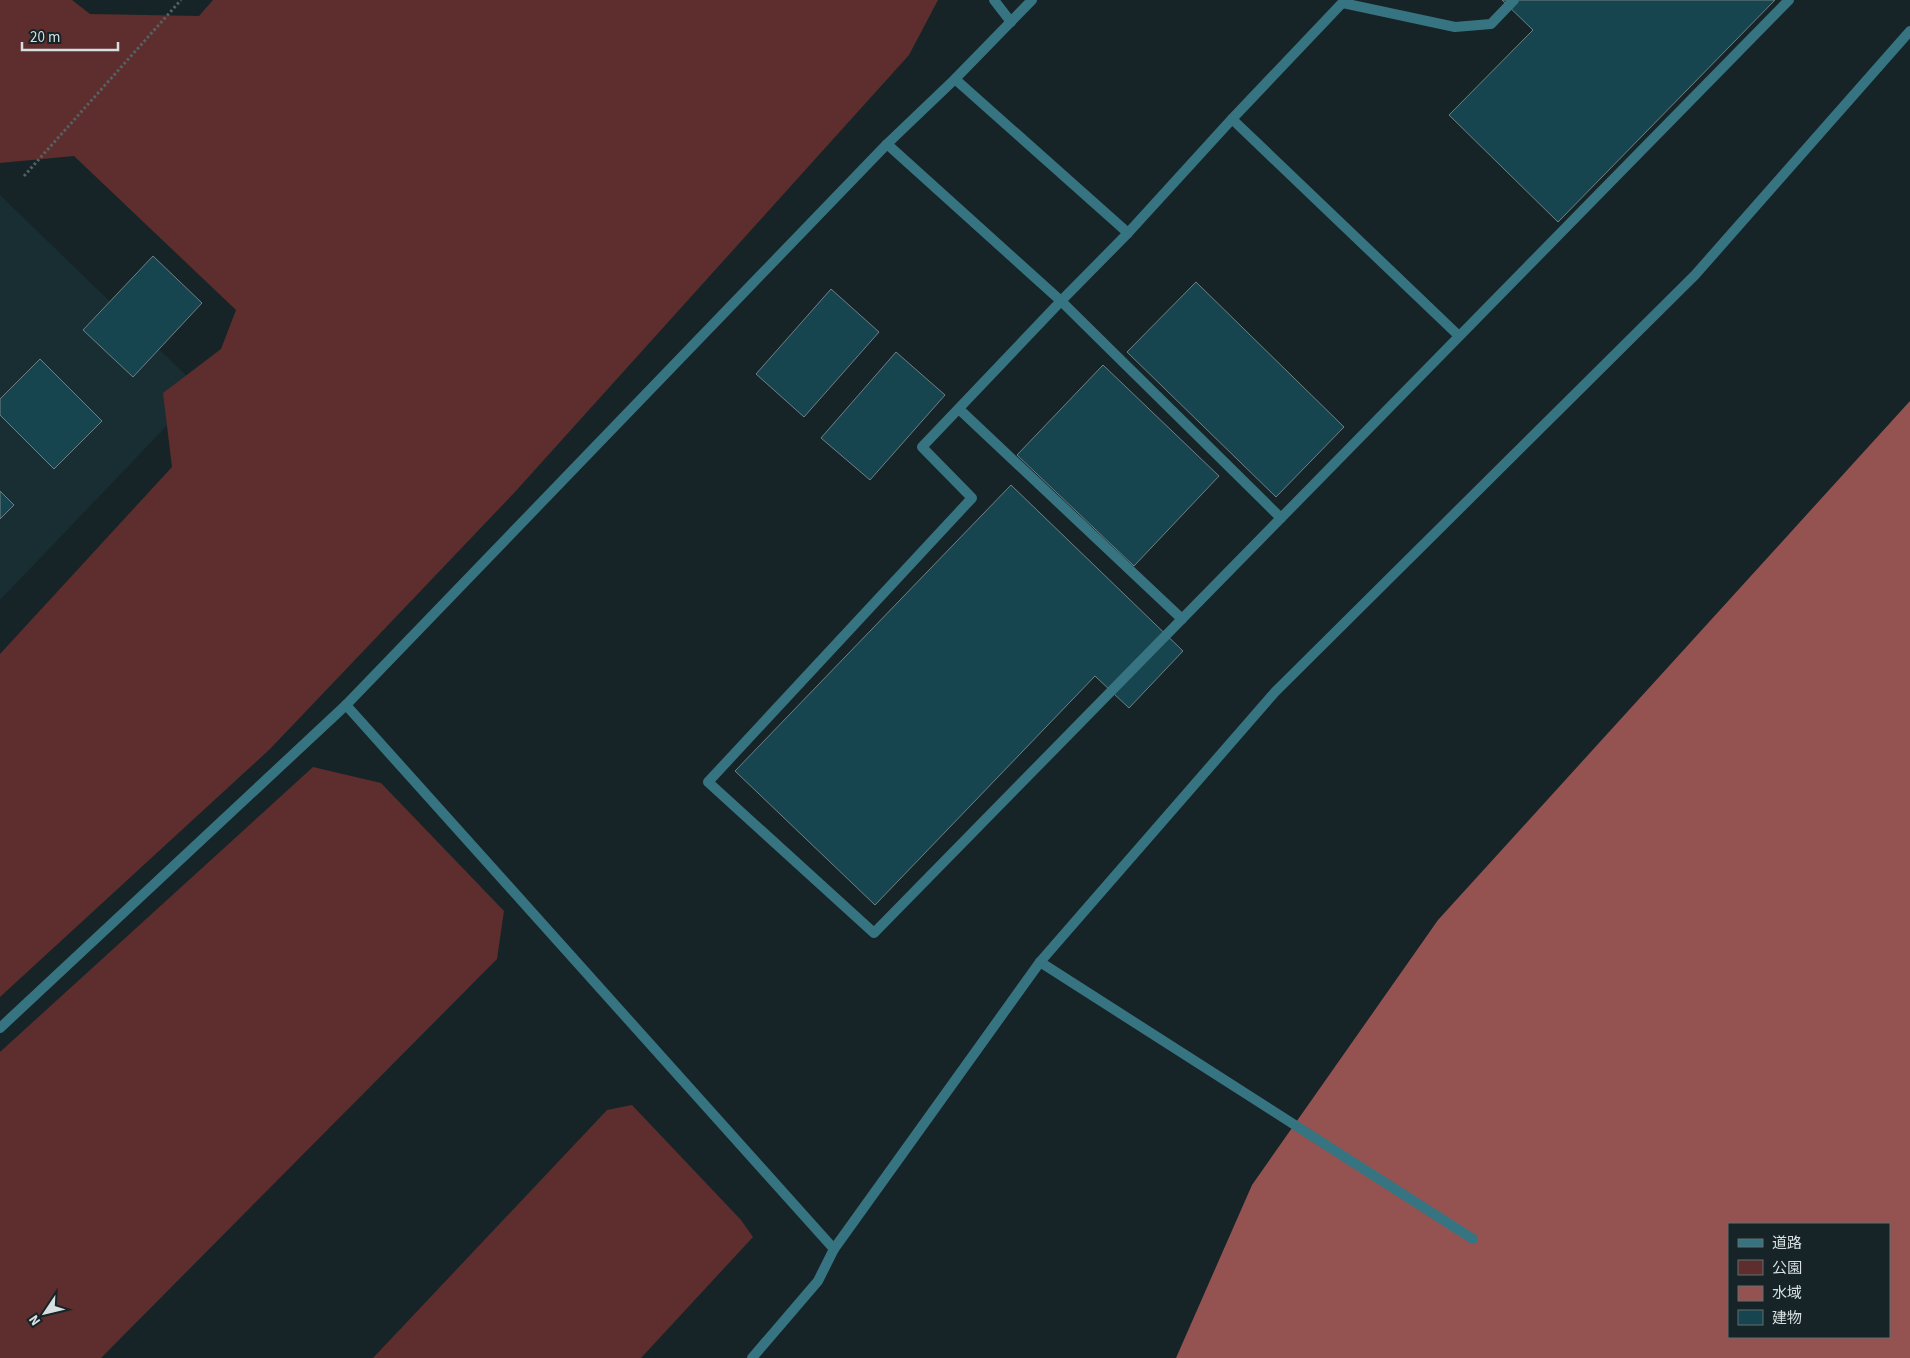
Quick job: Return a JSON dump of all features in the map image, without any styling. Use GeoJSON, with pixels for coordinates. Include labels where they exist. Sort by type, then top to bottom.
{"type":"FeatureCollection","features":[{"type":"Feature","properties":{"kind":"street"},"geometry":{"type":"LineString","coordinates":[[994,0],[1011,22]]}},
{"type":"Feature","properties":{"kind":"street"},"geometry":{"type":"LineString","coordinates":[[0,1028],[346,705],[888,144],[1032,0]]}},
{"type":"Feature","properties":{"kind":"street"},"geometry":{"type":"LineString","coordinates":[[1514,0],[1491,24],[1455,27],[1344,1],[1232,119],[1128,233],[922,447],[972,498],[708,782],[874,934],[1789,0]]}},
{"type":"Feature","properties":{"kind":"street"},"geometry":{"type":"LineString","coordinates":[[752,1358],[818,1281],[834,1249],[1040,962],[1276,692],[1456,510],[1694,275],[1910,31]]}},
{"type":"Feature","properties":{"kind":"street"},"geometry":{"type":"LineString","coordinates":[[955,79],[1128,233]]}},
{"type":"Feature","properties":{"kind":"street"},"geometry":{"type":"LineString","coordinates":[[1232,119],[1459,336]]}},
{"type":"Feature","properties":{"kind":"street"},"geometry":{"type":"LineString","coordinates":[[888,144],[1061,301],[1280,518]]}},
{"type":"Feature","properties":{"kind":"street"},"geometry":{"type":"LineString","coordinates":[[959,409],[1182,619]]}},
{"type":"Feature","properties":{"kind":"street"},"geometry":{"type":"LineString","coordinates":[[346,705],[834,1249]]}},
{"type":"Feature","properties":{"kind":"street"},"geometry":{"type":"LineString","coordinates":[[1040,962],[1472,1239]]}},
{"type":"Feature","properties":{"kind":"path"},"geometry":{"type":"LineString","coordinates":[[24,176],[181,0]]}},
{"type":"Feature","properties":{"kind":"shaded area"},"geometry":{"type":"Polygon","coordinates":[[[0,195],[201,390],[0,600],[0,195]]]}},
{"type":"Feature","properties":{"kind":"green space"},"geometry":{"type":"Polygon","coordinates":[[[0,0],[72,0],[90,14],[199,16],[213,0],[938,0],[909,55],[514,493],[270,749],[0,997],[0,654],[172,467],[163,393],[221,349],[236,310],[74,156],[0,163],[0,0]]]}},
{"type":"Feature","properties":{"kind":"green space"},"geometry":{"type":"Polygon","coordinates":[[[313,767],[381,783],[504,911],[497,959],[101,1358],[0,1358],[0,1052],[313,767]]]}},
{"type":"Feature","properties":{"kind":"green space"},"geometry":{"type":"Polygon","coordinates":[[[632,1105],[741,1220],[753,1237],[641,1358],[373,1358],[607,1110],[632,1105]]]}},
{"type":"Feature","properties":{"kind":"water"},"geometry":{"type":"Polygon","coordinates":[[[1910,401],[1910,1358],[1176,1358],[1252,1185],[1438,920],[1910,401]]]}},
{"type":"Feature","properties":{"kind":"building"},"geometry":{"type":"Polygon","coordinates":[[[1502,0],[1775,0],[1558,222],[1449,115],[1533,30],[1502,0]]]}},
{"type":"Feature","properties":{"kind":"building"},"geometry":{"type":"Polygon","coordinates":[[[153,256],[202,303],[133,377],[83,330],[153,256]]]}},
{"type":"Feature","properties":{"kind":"building"},"geometry":{"type":"Polygon","coordinates":[[[1196,282],[1344,427],[1276,497],[1127,352],[1196,282]]]}},
{"type":"Feature","properties":{"kind":"building"},"geometry":{"type":"Polygon","coordinates":[[[831,289],[879,332],[804,417],[756,374],[831,289]]]}},
{"type":"Feature","properties":{"kind":"building"},"geometry":{"type":"Polygon","coordinates":[[[896,352],[945,395],[870,480],[821,438],[896,352]]]}},
{"type":"Feature","properties":{"kind":"building"},"geometry":{"type":"Polygon","coordinates":[[[40,359],[102,421],[54,469],[0,415],[0,399],[40,359]]]}},
{"type":"Feature","properties":{"kind":"building"},"geometry":{"type":"Polygon","coordinates":[[[1103,365],[1219,476],[1134,566],[1017,455],[1103,365]]]}},
{"type":"Feature","properties":{"kind":"building"},"geometry":{"type":"Polygon","coordinates":[[[1011,485],[1183,651],[1129,708],[1095,676],[875,905],[735,771],[1011,485]]]}},
{"type":"Feature","properties":{"kind":"building"},"geometry":{"type":"Polygon","coordinates":[[[0,491],[14,505],[0,519],[0,491]]]}}]}
